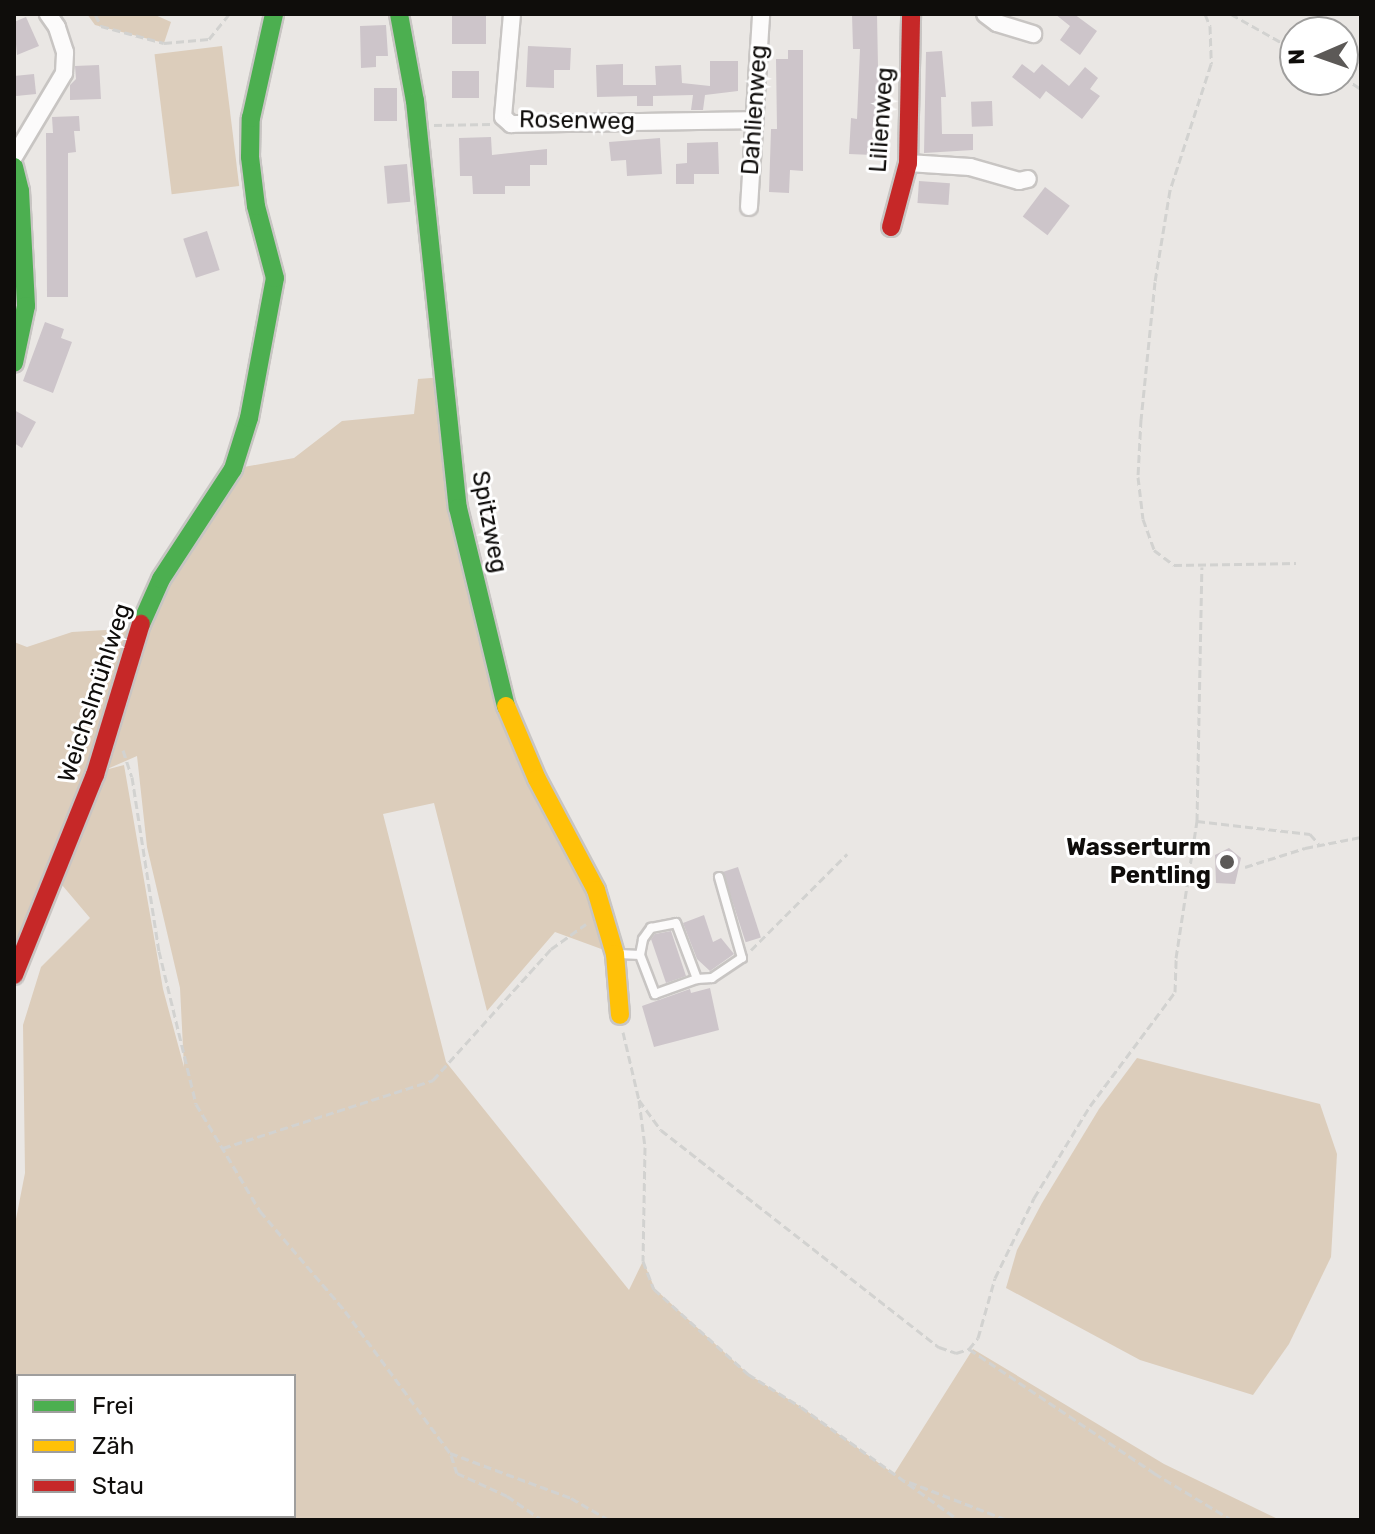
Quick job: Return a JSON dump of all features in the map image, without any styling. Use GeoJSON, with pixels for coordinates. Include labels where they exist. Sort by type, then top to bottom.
{"type":"FeatureCollection","features":[{"type":"Feature","properties":{"kind":"street"},"geometry":{"type":"LineString","coordinates":[[14,157],[64,73],[65,52],[57,27],[48,14]]}},
{"type":"Feature","properties":{"kind":"street","name":"Weichslmühlweg"},"geometry":{"type":"LineString","coordinates":[[14,975],[95,775],[139,628],[161,579],[233,469],[260,369],[275,278],[256,206],[250,157],[251,118],[274,14]]}},
{"type":"Feature","properties":{"kind":"street","name":"Spitzweg"},"geometry":{"type":"LineString","coordinates":[[399,14],[415,101],[458,508],[503,698],[537,779],[596,890],[615,954],[620,1015]]}},
{"type":"Feature","properties":{"kind":"street","name":"Rosenweg"},"geometry":{"type":"LineString","coordinates":[[512,14],[503,117],[511,124],[755,120]]}},
{"type":"Feature","properties":{"kind":"street","name":"Dahlienweg"},"geometry":{"type":"LineString","coordinates":[[749,207],[761,14]]}},
{"type":"Feature","properties":{"kind":"street","name":"Lilienweg"},"geometry":{"type":"LineString","coordinates":[[891,227],[908,163],[911,14]]}},
{"type":"Feature","properties":{"kind":"street"},"geometry":{"type":"LineString","coordinates":[[985,14],[997,23],[1033,34]]}},
{"type":"Feature","properties":{"kind":"street"},"geometry":{"type":"LineString","coordinates":[[908,163],[970,167],[1019,181],[1028,179]]}},
{"type":"Feature","properties":{"kind":"street"},"geometry":{"type":"LineString","coordinates":[[14,167],[20,191],[26,306],[14,363]]}},
{"type":"Feature","properties":{"kind":"lane"},"geometry":{"type":"LineString","coordinates":[[697,979],[676,923],[651,928],[643,939],[640,955],[655,994],[697,979],[712,978],[742,958],[719,877]]}},
{"type":"Feature","properties":{"kind":"lane"},"geometry":{"type":"LineString","coordinates":[[615,954],[640,955]]}},
{"type":"Feature","properties":{"kind":"path"},"geometry":{"type":"LineString","coordinates":[[95,14],[101,26],[164,43],[209,39],[229,14]]}},
{"type":"Feature","properties":{"kind":"path"},"geometry":{"type":"LineString","coordinates":[[1205,14],[1210,26],[1211,64],[1170,190],[1155,282],[1138,477],[1143,519],[1154,550],[1174,565],[1202,567],[1296,563]]}},
{"type":"Feature","properties":{"kind":"path"},"geometry":{"type":"LineString","coordinates":[[1231,14],[1279,41]]}},
{"type":"Feature","properties":{"kind":"path"},"geometry":{"type":"LineString","coordinates":[[451,126],[511,124]]}},
{"type":"Feature","properties":{"kind":"path"},"geometry":{"type":"LineString","coordinates":[[639,1100],[661,1130],[939,1347],[956,1353],[969,1349],[978,1338],[995,1278],[1034,1198],[1090,1106],[1175,992],[1176,958],[1197,821],[1202,567]]}},
{"type":"Feature","properties":{"kind":"path"},"geometry":{"type":"LineString","coordinates":[[113,720],[132,777],[159,951],[196,1104],[260,1211],[345,1311],[450,1453],[457,1473],[507,1496],[542,1520]]}},
{"type":"Feature","properties":{"kind":"path"},"geometry":{"type":"LineString","coordinates":[[1197,821],[1310,834],[1319,844]]}},
{"type":"Feature","properties":{"kind":"path"},"geometry":{"type":"LineString","coordinates":[[1245,867],[1319,844],[1361,837]]}},
{"type":"Feature","properties":{"kind":"path"},"geometry":{"type":"LineString","coordinates":[[742,958],[798,906],[847,854]]}},
{"type":"Feature","properties":{"kind":"path"},"geometry":{"type":"LineString","coordinates":[[222,1148],[433,1080],[551,949],[602,912]]}},
{"type":"Feature","properties":{"kind":"path"},"geometry":{"type":"LineString","coordinates":[[620,1015],[639,1100],[645,1147],[643,1261],[654,1289],[748,1374],[801,1407],[959,1520]]}},
{"type":"Feature","properties":{"kind":"path"},"geometry":{"type":"LineString","coordinates":[[969,1349],[1154,1473],[1232,1520]]}},
{"type":"Feature","properties":{"kind":"path"},"geometry":{"type":"LineString","coordinates":[[450,1453],[571,1498],[609,1520]]}},
{"type":"Feature","properties":{"kind":"path"},"geometry":{"type":"LineString","coordinates":[[901,1479],[1007,1520]]}},
{"type":"Feature","properties":{"kind":"shaded area"},"geometry":{"type":"Polygon","coordinates":[[[87,14],[153,14],[171,22],[164,43],[95,25],[87,14]]]}},
{"type":"Feature","properties":{"kind":"shaded area"},"geometry":{"type":"Polygon","coordinates":[[[222,46],[239,186],[172,194],[155,54],[222,46]]]}},
{"type":"Feature","properties":{"kind":"shaded area"},"geometry":{"type":"Polygon","coordinates":[[[444,377],[491,656],[615,954],[555,932],[487,1011],[434,803],[383,814],[446,1062],[629,1290],[643,1261],[655,1289],[748,1374],[801,1407],[894,1474],[973,1349],[1164,1464],[1280,1520],[123,1520],[122,1518],[296,1518],[296,1374],[16,1374],[16,1444],[14,1442],[14,1229],[25,1173],[23,1025],[41,967],[90,918],[62,885],[14,975],[14,642],[27,647],[72,632],[139,628],[233,469],[294,458],[342,421],[414,414],[418,379],[444,377]],[[137,756],[105,770],[124,765],[163,989],[184,1067],[180,988],[147,847],[137,756]]]}},
{"type":"Feature","properties":{"kind":"shaded area"},"geometry":{"type":"Polygon","coordinates":[[[1137,1058],[1320,1104],[1337,1154],[1331,1257],[1289,1344],[1253,1395],[1140,1360],[1006,1288],[1017,1250],[1042,1203],[1099,1109],[1137,1058]]]}},
{"type":"Feature","properties":{"kind":"building"},"geometry":{"type":"Polygon","coordinates":[[[452,14],[486,14],[486,44],[452,44],[452,14]]]}},
{"type":"Feature","properties":{"kind":"building"},"geometry":{"type":"Polygon","coordinates":[[[852,14],[877,14],[878,67],[882,67],[873,155],[849,154],[851,118],[857,119],[860,49],[853,49],[852,14]]]}},
{"type":"Feature","properties":{"kind":"building"},"geometry":{"type":"Polygon","coordinates":[[[1055,14],[1074,14],[1097,31],[1080,55],[1060,40],[1070,26],[1055,14]]]}},
{"type":"Feature","properties":{"kind":"building"},"geometry":{"type":"Polygon","coordinates":[[[26,17],[39,46],[17,55],[14,22],[26,17]]]}},
{"type":"Feature","properties":{"kind":"building"},"geometry":{"type":"Polygon","coordinates":[[[386,25],[388,56],[376,56],[376,67],[361,68],[360,26],[386,25]]]}},
{"type":"Feature","properties":{"kind":"building"},"geometry":{"type":"Polygon","coordinates":[[[528,46],[571,48],[570,70],[554,70],[554,88],[526,87],[528,46]]]}},
{"type":"Feature","properties":{"kind":"building"},"geometry":{"type":"Polygon","coordinates":[[[788,50],[803,50],[803,171],[790,170],[789,193],[769,192],[771,129],[777,129],[776,59],[788,59],[788,50]]]}},
{"type":"Feature","properties":{"kind":"building"},"geometry":{"type":"Polygon","coordinates":[[[942,51],[946,97],[941,97],[942,134],[973,134],[973,150],[924,153],[926,52],[942,51]]]}},
{"type":"Feature","properties":{"kind":"building"},"geometry":{"type":"Polygon","coordinates":[[[710,61],[738,61],[738,91],[705,95],[703,110],[691,110],[693,95],[653,96],[653,106],[637,106],[637,96],[597,97],[596,65],[623,64],[623,85],[656,85],[655,66],[681,65],[682,83],[710,86],[710,61]]]}},
{"type":"Feature","properties":{"kind":"building"},"geometry":{"type":"Polygon","coordinates":[[[1022,64],[1034,73],[1042,64],[1069,86],[1085,67],[1098,78],[1090,89],[1100,96],[1082,119],[1046,91],[1040,99],[1012,77],[1022,64]]]}},
{"type":"Feature","properties":{"kind":"building"},"geometry":{"type":"Polygon","coordinates":[[[99,65],[101,99],[70,100],[70,85],[76,79],[75,66],[99,65]]]}},
{"type":"Feature","properties":{"kind":"building"},"geometry":{"type":"Polygon","coordinates":[[[452,71],[479,71],[479,98],[452,98],[452,71]]]}},
{"type":"Feature","properties":{"kind":"building"},"geometry":{"type":"Polygon","coordinates":[[[34,74],[36,94],[16,96],[14,76],[34,74]]]}},
{"type":"Feature","properties":{"kind":"building"},"geometry":{"type":"Polygon","coordinates":[[[374,88],[397,88],[397,121],[374,121],[374,88]]]}},
{"type":"Feature","properties":{"kind":"building"},"geometry":{"type":"Polygon","coordinates":[[[992,101],[993,126],[972,127],[971,102],[992,101]]]}},
{"type":"Feature","properties":{"kind":"building"},"geometry":{"type":"Polygon","coordinates":[[[79,116],[80,131],[74,131],[76,152],[68,153],[68,297],[47,297],[46,133],[53,133],[52,117],[79,116]]]}},
{"type":"Feature","properties":{"kind":"building"},"geometry":{"type":"Polygon","coordinates":[[[491,137],[492,155],[547,149],[547,165],[530,165],[530,186],[505,186],[505,194],[473,194],[472,176],[460,176],[459,138],[491,137]]]}},
{"type":"Feature","properties":{"kind":"building"},"geometry":{"type":"Polygon","coordinates":[[[660,138],[662,174],[627,176],[626,160],[611,161],[609,142],[660,138]]]}},
{"type":"Feature","properties":{"kind":"building"},"geometry":{"type":"Polygon","coordinates":[[[718,142],[719,174],[694,174],[694,184],[676,184],[676,164],[687,163],[687,143],[718,142]]]}},
{"type":"Feature","properties":{"kind":"building"},"geometry":{"type":"Polygon","coordinates":[[[407,164],[410,202],[387,204],[384,166],[407,164]]]}},
{"type":"Feature","properties":{"kind":"building"},"geometry":{"type":"Polygon","coordinates":[[[919,181],[950,183],[948,205],[917,203],[919,181]]]}},
{"type":"Feature","properties":{"kind":"building"},"geometry":{"type":"Polygon","coordinates":[[[1045,187],[1070,206],[1047,235],[1023,217],[1045,187]]]}},
{"type":"Feature","properties":{"kind":"building"},"geometry":{"type":"Polygon","coordinates":[[[207,231],[220,270],[196,278],[183,239],[207,231]]]}},
{"type":"Feature","properties":{"kind":"building"},"geometry":{"type":"Polygon","coordinates":[[[45,322],[64,329],[61,338],[72,342],[53,393],[23,381],[45,322]]]}},
{"type":"Feature","properties":{"kind":"building"},"geometry":{"type":"Polygon","coordinates":[[[14,410],[36,422],[22,448],[14,443],[14,410]]]}},
{"type":"Feature","properties":{"kind":"building","name":"Wasserturm Pentling"},"geometry":{"type":"Polygon","coordinates":[[[1229,848],[1241,858],[1235,884],[1216,883],[1215,855],[1229,848]]]}},
{"type":"Feature","properties":{"kind":"building"},"geometry":{"type":"Polygon","coordinates":[[[738,867],[761,937],[746,942],[723,872],[738,867]]]}},
{"type":"Feature","properties":{"kind":"building"},"geometry":{"type":"Polygon","coordinates":[[[704,915],[713,942],[721,938],[734,954],[710,971],[697,959],[683,923],[704,915]]]}},
{"type":"Feature","properties":{"kind":"building"},"geometry":{"type":"Polygon","coordinates":[[[671,931],[686,976],[666,983],[651,939],[655,934],[671,931]]]}},
{"type":"Feature","properties":{"kind":"building"},"geometry":{"type":"Polygon","coordinates":[[[710,988],[719,1030],[654,1047],[642,1006],[690,989],[691,993],[710,988]]]}},
{"type":"Feature","properties":{"kind":"traffic: fast"},"geometry":{"type":"LineString","coordinates":[[141,624],[161,579],[233,469],[249,418],[275,278],[256,206],[250,157],[251,118],[274,14]]}},
{"type":"Feature","properties":{"kind":"traffic: fast"},"geometry":{"type":"LineString","coordinates":[[399,14],[415,101],[458,508],[506,706]]}},
{"type":"Feature","properties":{"kind":"traffic: fast"},"geometry":{"type":"LineString","coordinates":[[14,167],[20,191],[26,306],[14,363]]}},
{"type":"Feature","properties":{"kind":"traffic: fast"},"geometry":{"type":"LineString","coordinates":[[117,1518],[123,1520]]}},
{"type":"Feature","properties":{"kind":"traffic: slow"},"geometry":{"type":"LineString","coordinates":[[506,706],[537,779],[596,890],[615,954],[620,1015]]}},
{"type":"Feature","properties":{"kind":"traffic: jam"},"geometry":{"type":"LineString","coordinates":[[891,227],[908,163],[911,14]]}},
{"type":"Feature","properties":{"kind":"traffic: jam"},"geometry":{"type":"LineString","coordinates":[[14,975],[95,775],[141,624]]}},
{"type":"Feature","properties":{"kind":"place","name":"Wasserturm Pentling"},"geometry":{"type":"Point","coordinates":[1227,862]}}]}
